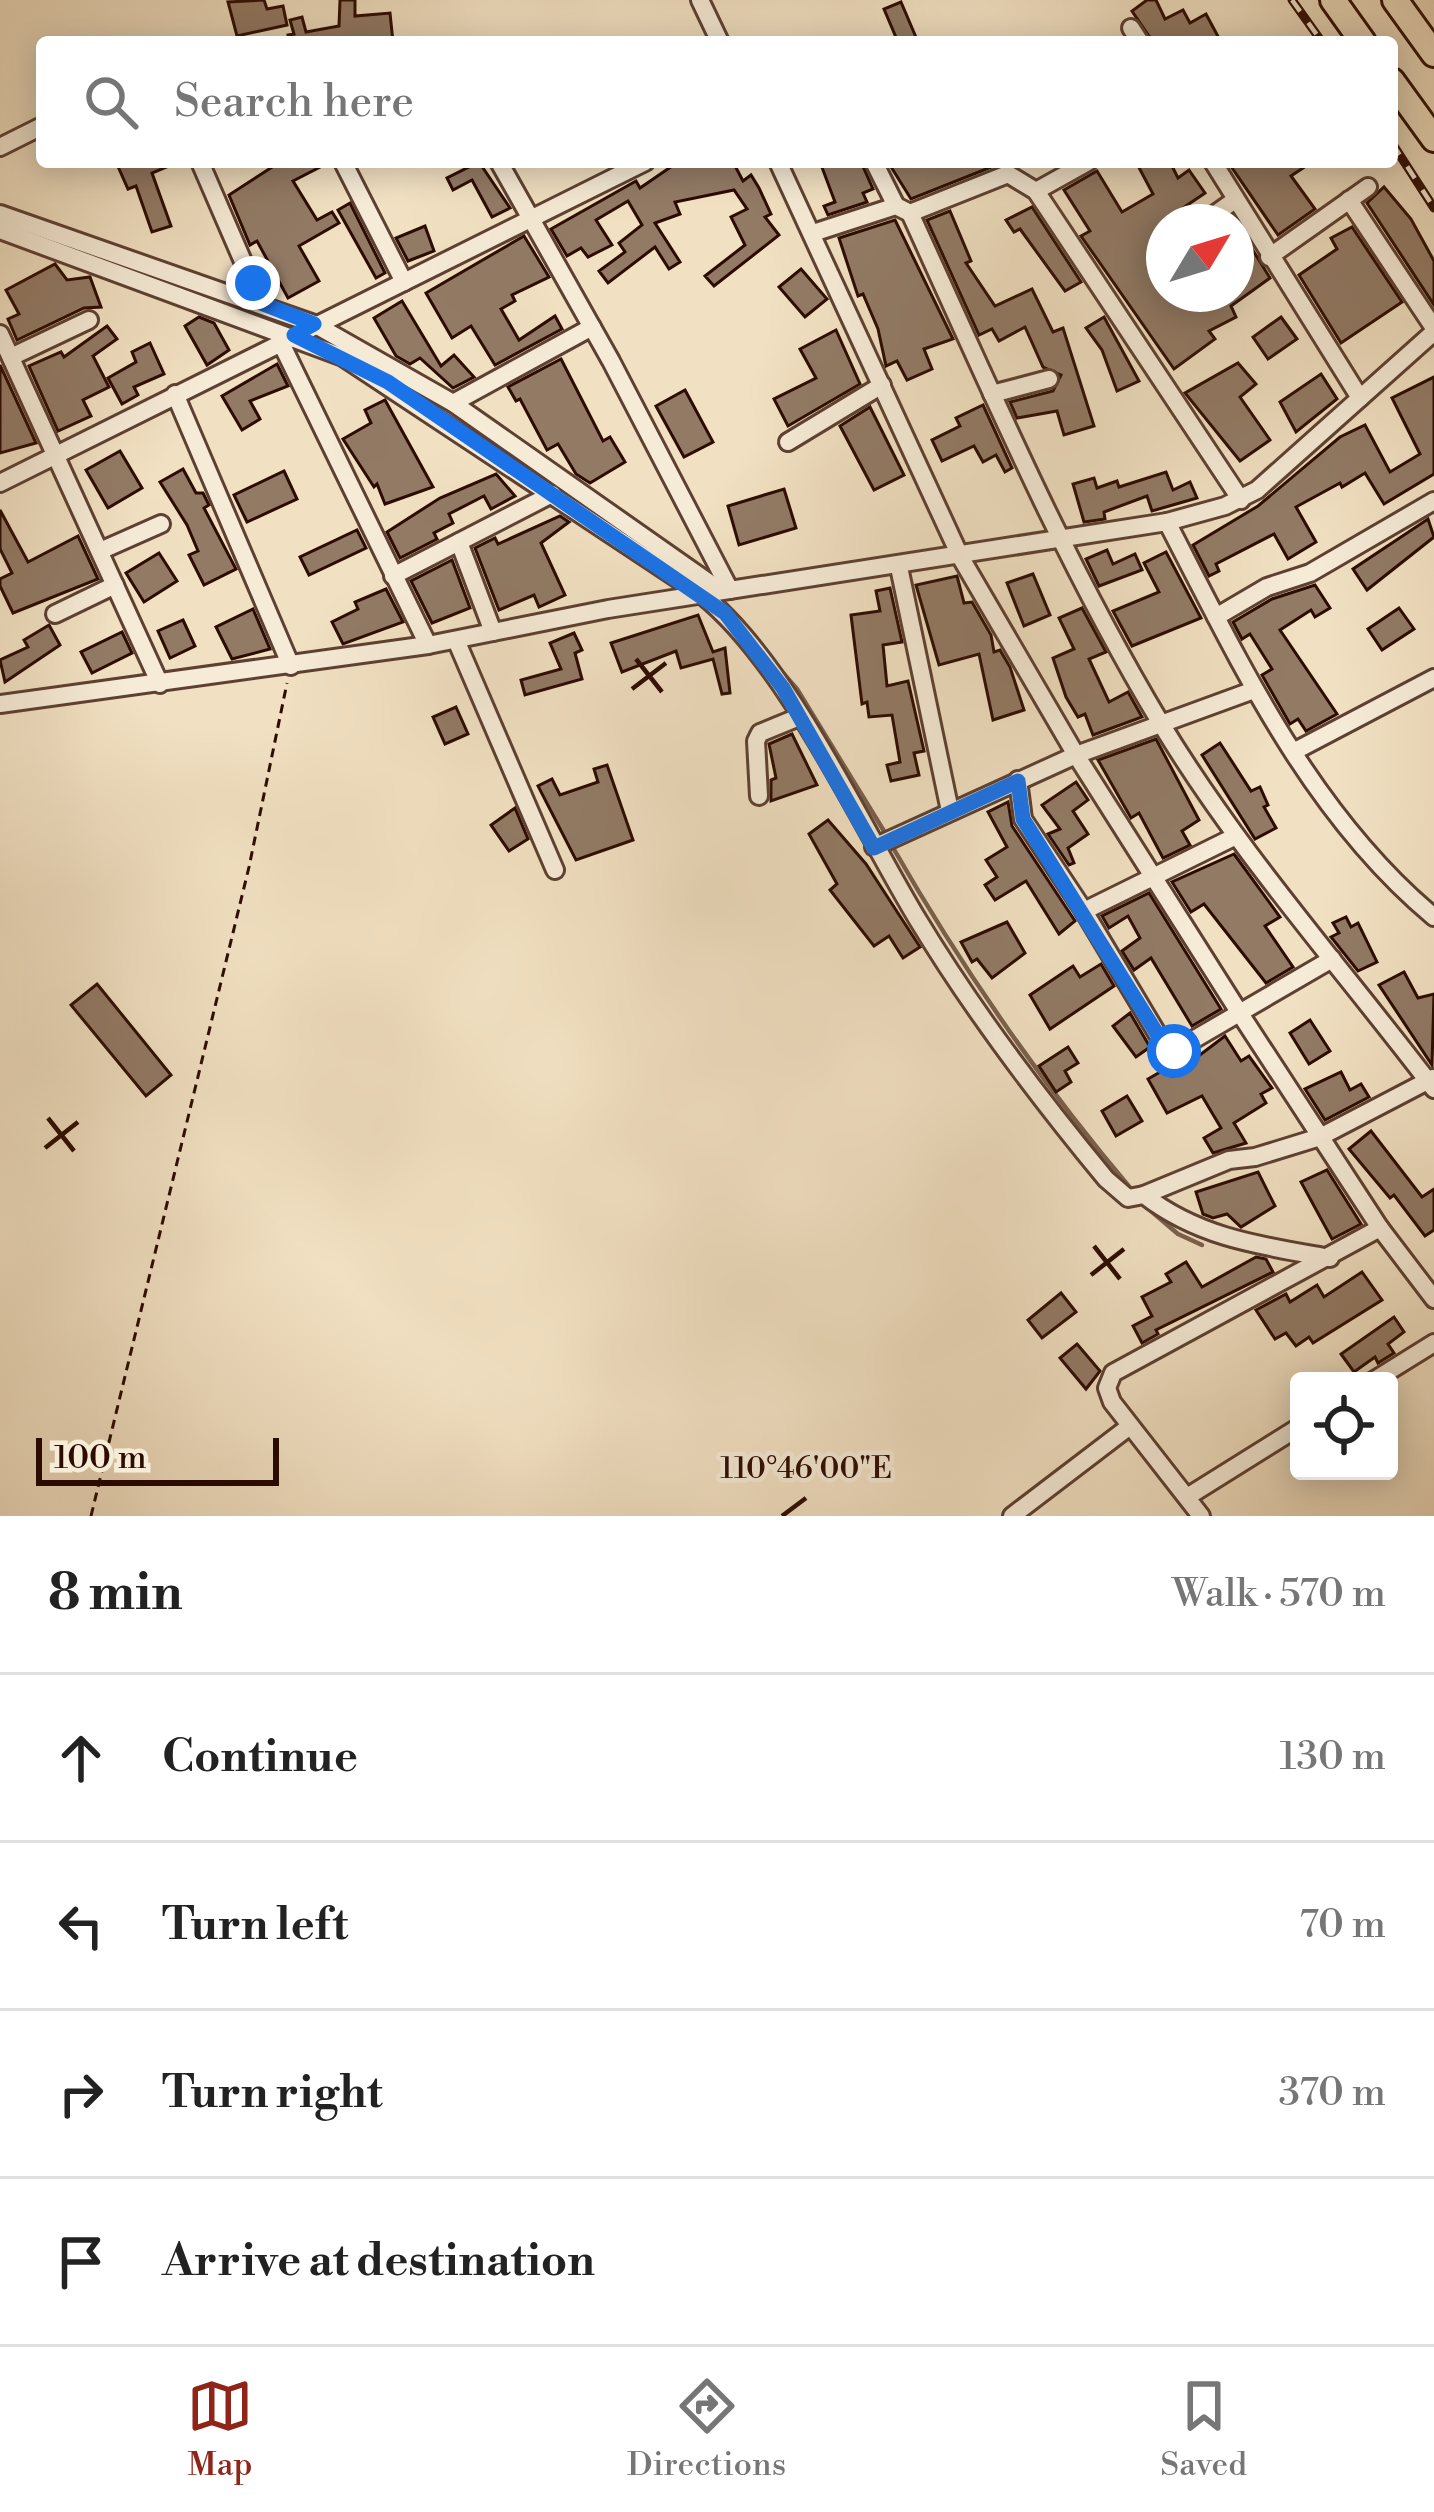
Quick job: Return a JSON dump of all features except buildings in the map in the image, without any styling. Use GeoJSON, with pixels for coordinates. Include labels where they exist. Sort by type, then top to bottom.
{"type":"FeatureCollection","features":[{"type":"Feature","properties":{"kind":"highway"},"geometry":{"type":"LineString","coordinates":[[1333,0],[1360,36]]}},
{"type":"Feature","properties":{"kind":"highway"},"geometry":{"type":"LineString","coordinates":[[1395,0],[1434,54]]}},
{"type":"Feature","properties":{"kind":"highway"},"geometry":{"type":"LineString","coordinates":[[1398,89],[1434,139]]}},
{"type":"Feature","properties":{"kind":"street"},"geometry":{"type":"LineString","coordinates":[[700,0],[716,36]]}},
{"type":"Feature","properties":{"kind":"street"},"geometry":{"type":"LineString","coordinates":[[0,147],[36,129]]}},
{"type":"Feature","properties":{"kind":"street"},"geometry":{"type":"LineString","coordinates":[[203,168],[261,303]]}},
{"type":"Feature","properties":{"kind":"street"},"geometry":{"type":"LineString","coordinates":[[346,168],[404,282]]}},
{"type":"Feature","properties":{"kind":"street"},"geometry":{"type":"LineString","coordinates":[[502,168],[592,327],[715,592],[884,843],[935,945],[1067,1132],[1106,1179],[1178,1219],[1226,1238],[1330,1258]]}},
{"type":"Feature","properties":{"kind":"street"},"geometry":{"type":"LineString","coordinates":[[0,483],[633,168]]}},
{"type":"Feature","properties":{"kind":"street"},"geometry":{"type":"LineString","coordinates":[[781,168],[961,558],[1076,755],[1239,1012],[1380,1228],[1430,1287]]}},
{"type":"Feature","properties":{"kind":"street"},"geometry":{"type":"LineString","coordinates":[[878,168],[903,210],[1059,539],[1161,724],[1235,836],[1432,1083],[1320,1136],[1255,1157],[1229,1160],[1139,1197]]}},
{"type":"Feature","properties":{"kind":"street"},"geometry":{"type":"LineString","coordinates":[[813,233],[903,210],[1005,168],[1036,191],[1240,500]]}},
{"type":"Feature","properties":{"kind":"street"},"geometry":{"type":"LineString","coordinates":[[1036,191],[1077,168]]}},
{"type":"Feature","properties":{"kind":"street"},"geometry":{"type":"LineString","coordinates":[[1216,168],[1360,398]]}},
{"type":"Feature","properties":{"kind":"street"},"geometry":{"type":"LineString","coordinates":[[1269,257],[1367,187]]}},
{"type":"Feature","properties":{"kind":"street"},"geometry":{"type":"LineString","coordinates":[[1229,204],[1235,200]]}},
{"type":"Feature","properties":{"kind":"street"},"geometry":{"type":"LineString","coordinates":[[0,704],[291,666],[715,592],[961,558],[1167,522],[1240,500],[1434,330],[1349,200]]}},
{"type":"Feature","properties":{"kind":"street"},"geometry":{"type":"LineString","coordinates":[[0,214],[261,303],[299,332],[388,382],[552,494],[715,592]]}},
{"type":"Feature","properties":{"kind":"street"},"geometry":{"type":"LineString","coordinates":[[0,230],[299,332],[453,403],[715,592]]}},
{"type":"Feature","properties":{"kind":"street"},"geometry":{"type":"LineString","coordinates":[[11,357],[88,320]]}},
{"type":"Feature","properties":{"kind":"street"},"geometry":{"type":"LineString","coordinates":[[453,403],[592,327]]}},
{"type":"Feature","properties":{"kind":"street"},"geometry":{"type":"LineString","coordinates":[[299,332],[393,576],[428,645]]}},
{"type":"Feature","properties":{"kind":"street"},"geometry":{"type":"LineString","coordinates":[[0,334],[160,684]]}},
{"type":"Feature","properties":{"kind":"street"},"geometry":{"type":"LineString","coordinates":[[992,394],[1049,379]]}},
{"type":"Feature","properties":{"kind":"street"},"geometry":{"type":"LineString","coordinates":[[788,442],[882,385]]}},
{"type":"Feature","properties":{"kind":"street"},"geometry":{"type":"LineString","coordinates":[[175,394],[291,666]]}},
{"type":"Feature","properties":{"kind":"street"},"geometry":{"type":"LineString","coordinates":[[393,576],[552,494]]}},
{"type":"Feature","properties":{"kind":"street"},"geometry":{"type":"LineString","coordinates":[[1216,617],[1267,586],[1310,573],[1434,500]]}},
{"type":"Feature","properties":{"kind":"street"},"geometry":{"type":"LineString","coordinates":[[1167,522],[1254,690],[1361,849],[1434,916]]}},
{"type":"Feature","properties":{"kind":"street"},"geometry":{"type":"LineString","coordinates":[[100,551],[161,524]]}},
{"type":"Feature","properties":{"kind":"street"},"geometry":{"type":"LineString","coordinates":[[459,542],[493,632]]}},
{"type":"Feature","properties":{"kind":"street"},"geometry":{"type":"LineString","coordinates":[[898,567],[950,811]]}},
{"type":"Feature","properties":{"kind":"street"},"geometry":{"type":"LineString","coordinates":[[55,614],[116,585]]}},
{"type":"Feature","properties":{"kind":"street"},"geometry":{"type":"LineString","coordinates":[[456,640],[555,870]]}},
{"type":"Feature","properties":{"kind":"street"},"geometry":{"type":"LineString","coordinates":[[1295,751],[1434,678]]}},
{"type":"Feature","properties":{"kind":"street"},"geometry":{"type":"LineString","coordinates":[[884,843],[1076,755],[1254,690]]}},
{"type":"Feature","properties":{"kind":"street"},"geometry":{"type":"LineString","coordinates":[[759,796],[756,741],[760,733],[799,718]]}},
{"type":"Feature","properties":{"kind":"street"},"geometry":{"type":"LineString","coordinates":[[1018,781],[1023,819],[1166,1046],[1183,1050],[1332,958]]}},
{"type":"Feature","properties":{"kind":"street"},"geometry":{"type":"LineString","coordinates":[[1084,910],[1235,836]]}},
{"type":"Feature","properties":{"kind":"street"},"geometry":{"type":"LineString","coordinates":[[1202,1516],[1130,1426],[1107,1388],[1113,1373],[1380,1228]]}},
{"type":"Feature","properties":{"kind":"street"},"geometry":{"type":"LineString","coordinates":[[1387,1372],[1434,1343]]}},
{"type":"Feature","properties":{"kind":"street"},"geometry":{"type":"LineString","coordinates":[[1012,1516],[1130,1426]]}},
{"type":"Feature","properties":{"kind":"street"},"geometry":{"type":"LineString","coordinates":[[1187,1497],[1290,1433]]}},
{"type":"Feature","properties":{"kind":"path"},"geometry":{"type":"LineString","coordinates":[[92,1516],[249,867],[291,666]]}},
{"type":"Feature","properties":{"kind":"waterway"},"geometry":{"type":"LineString","coordinates":[[243,308],[300,328]]}},
{"type":"Feature","properties":{"kind":"waterway"},"geometry":{"type":"LineString","coordinates":[[394,378],[458,424]]}},
{"type":"Feature","properties":{"kind":"waterway"},"geometry":{"type":"LineString","coordinates":[[717,597],[797,689],[887,836]]}},
{"type":"Feature","properties":{"kind":"waterway"},"geometry":{"type":"LineString","coordinates":[[892,846],[1004,1024],[1132,1190]]}},
{"type":"Feature","properties":{"kind":"waterway"},"geometry":{"type":"LineString","coordinates":[[1138,1200],[1178,1234],[1202,1245]]}},
{"type":"Feature","properties":{"kind":"railway"},"geometry":{"type":"LineString","coordinates":[[1292,0],[1318,36]]}},
{"type":"Feature","properties":{"kind":"railway"},"geometry":{"type":"LineString","coordinates":[[1398,152],[1434,208]]}},
{"type":"Feature","properties":{"kind":"route"},"geometry":{"type":"LineString","coordinates":[[253,283],[261,303],[314,324],[294,335],[388,382],[725,613],[783,688],[874,848],[1018,781],[1017,804],[1023,819],[1161,1040],[1174,1051]]}}]}
